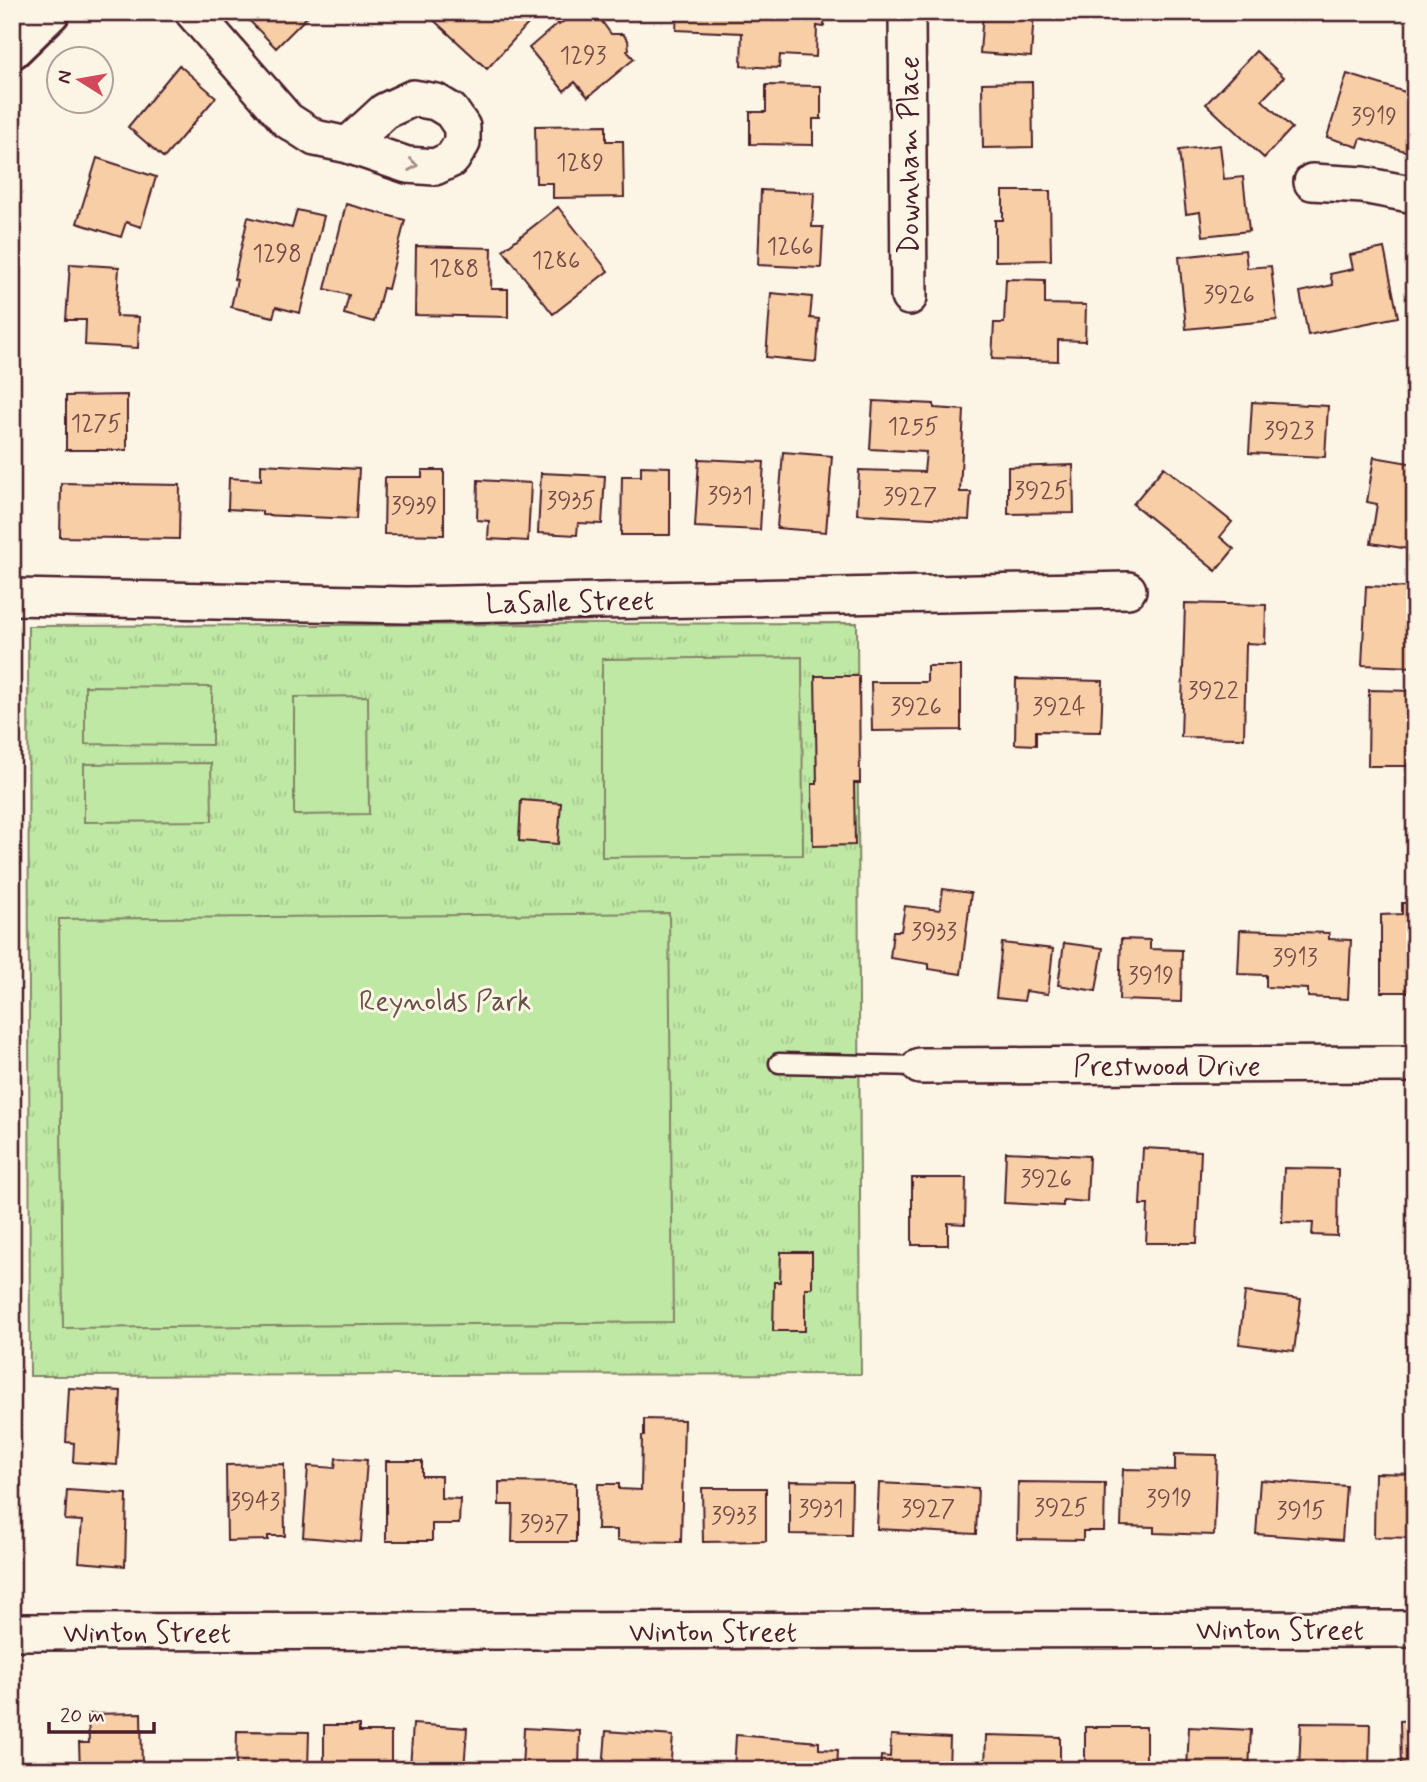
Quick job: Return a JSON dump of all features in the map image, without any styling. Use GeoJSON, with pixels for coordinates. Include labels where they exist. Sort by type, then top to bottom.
{"type":"FeatureCollection","features":[{"type":"Feature","properties":{"kind":"main road"},"geometry":{"type":"LineString","coordinates":[[12,49],[45,14]]}},
{"type":"Feature","properties":{"kind":"street"},"geometry":{"type":"LineString","coordinates":[[193,12],[288,120],[316,138],[348,145]]}},
{"type":"Feature","properties":{"kind":"street","name":"Downham Place"},"geometry":{"type":"LineString","coordinates":[[907,12],[909,297]]}},
{"type":"Feature","properties":{"kind":"street"},"geometry":{"type":"LineString","coordinates":[[1312,182],[1363,185],[1415,195]]}},
{"type":"Feature","properties":{"kind":"street","name":"LaSalle Street"},"geometry":{"type":"LineString","coordinates":[[12,597],[407,605],[1129,590]]}},
{"type":"Feature","properties":{"kind":"street","name":"Prestwood Drive"},"geometry":{"type":"LineString","coordinates":[[920,1066],[1415,1064]]}},
{"type":"Feature","properties":{"kind":"street","name":"Winton Street"},"geometry":{"type":"LineString","coordinates":[[12,1632],[1415,1629]]}},
{"type":"Feature","properties":{"kind":"lane"},"geometry":{"type":"LineString","coordinates":[[779,1063],[920,1066]]}},
{"type":"Feature","properties":{"kind":"green space","name":"Reynolds Park"},"geometry":{"type":"Polygon","coordinates":[[[857,623],[861,1374],[30,1376],[28,626],[857,623]]]}},
{"type":"Feature","properties":{"kind":"green space"},"geometry":{"type":"Polygon","coordinates":[[[802,657],[803,855],[602,857],[602,659],[802,657]]]}},
{"type":"Feature","properties":{"kind":"green space"},"geometry":{"type":"Polygon","coordinates":[[[85,686],[212,687],[212,745],[85,744],[85,686]]]}},
{"type":"Feature","properties":{"kind":"green space"},"geometry":{"type":"Polygon","coordinates":[[[368,696],[369,814],[294,815],[294,697],[368,696]]]}},
{"type":"Feature","properties":{"kind":"green space"},"geometry":{"type":"Polygon","coordinates":[[[211,763],[212,821],[84,822],[84,764],[211,763]]]}},
{"type":"Feature","properties":{"kind":"green space"},"geometry":{"type":"Polygon","coordinates":[[[669,913],[673,1322],[63,1328],[59,919],[669,913]]]}},
{"type":"Feature","properties":{"kind":"building"},"geometry":{"type":"Polygon","coordinates":[[[241,12],[312,12],[276,48],[241,12]]]}},
{"type":"Feature","properties":{"kind":"building"},"geometry":{"type":"Polygon","coordinates":[[[539,12],[487,69],[427,14],[539,12]]]}},
{"type":"Feature","properties":{"kind":"building"},"geometry":{"type":"Polygon","coordinates":[[[575,12],[595,12],[611,34],[623,34],[628,40],[627,51],[634,59],[588,97],[575,82],[564,91],[529,48],[575,12]]]}},
{"type":"Feature","properties":{"kind":"building"},"geometry":{"type":"Polygon","coordinates":[[[677,12],[825,12],[824,27],[817,26],[816,57],[780,55],[779,68],[741,66],[742,33],[676,30],[677,12]]]}},
{"type":"Feature","properties":{"kind":"building"},"geometry":{"type":"Polygon","coordinates":[[[983,12],[1034,12],[1031,57],[980,53],[983,12]]]}},
{"type":"Feature","properties":{"kind":"building"},"geometry":{"type":"Polygon","coordinates":[[[1256,51],[1284,77],[1262,100],[1292,128],[1264,158],[1206,104],[1256,51]]]}},
{"type":"Feature","properties":{"kind":"building"},"geometry":{"type":"Polygon","coordinates":[[[179,65],[216,97],[164,158],[128,127],[179,65]]]}},
{"type":"Feature","properties":{"kind":"building"},"geometry":{"type":"Polygon","coordinates":[[[1347,74],[1415,95],[1415,154],[1361,138],[1358,147],[1327,137],[1347,74]]]}},
{"type":"Feature","properties":{"kind":"building"},"geometry":{"type":"Polygon","coordinates":[[[1032,82],[1033,147],[983,148],[982,83],[1032,82]]]}},
{"type":"Feature","properties":{"kind":"building"},"geometry":{"type":"Polygon","coordinates":[[[766,85],[821,86],[821,119],[813,119],[813,145],[750,144],[750,112],[766,112],[766,85]]]}},
{"type":"Feature","properties":{"kind":"building"},"geometry":{"type":"Polygon","coordinates":[[[606,125],[606,141],[623,141],[624,197],[553,198],[553,183],[536,183],[535,126],[606,125]]]}},
{"type":"Feature","properties":{"kind":"building"},"geometry":{"type":"Polygon","coordinates":[[[1220,145],[1224,179],[1243,177],[1249,231],[1203,236],[1200,212],[1186,214],[1179,150],[1220,145]]]}},
{"type":"Feature","properties":{"kind":"building"},"geometry":{"type":"Polygon","coordinates":[[[97,158],[156,177],[141,227],[126,222],[121,237],[77,223],[97,158]]]}},
{"type":"Feature","properties":{"kind":"building"},"geometry":{"type":"Polygon","coordinates":[[[761,190],[814,193],[812,227],[823,227],[821,268],[758,265],[761,190]]]}},
{"type":"Feature","properties":{"kind":"building"},"geometry":{"type":"Polygon","coordinates":[[[1003,191],[1050,191],[1051,260],[995,261],[995,220],[1003,220],[1003,191]]]}},
{"type":"Feature","properties":{"kind":"building"},"geometry":{"type":"Polygon","coordinates":[[[346,204],[405,220],[388,289],[383,288],[374,322],[344,314],[349,295],[325,289],[346,204]]]}},
{"type":"Feature","properties":{"kind":"building"},"geometry":{"type":"Polygon","coordinates":[[[558,207],[608,271],[553,314],[503,250],[558,207]]]}},
{"type":"Feature","properties":{"kind":"building"},"geometry":{"type":"Polygon","coordinates":[[[297,210],[324,216],[300,313],[276,307],[273,317],[231,307],[237,280],[234,279],[248,217],[292,228],[297,210]]]}},
{"type":"Feature","properties":{"kind":"building"},"geometry":{"type":"Polygon","coordinates":[[[416,246],[492,248],[491,289],[508,289],[508,317],[415,315],[416,246]]]}},
{"type":"Feature","properties":{"kind":"building"},"geometry":{"type":"Polygon","coordinates":[[[1384,248],[1398,317],[1308,335],[1300,292],[1333,285],[1330,274],[1353,269],[1350,255],[1384,248]]]}},
{"type":"Feature","properties":{"kind":"building"},"geometry":{"type":"Polygon","coordinates":[[[1245,250],[1247,268],[1271,266],[1277,320],[1186,329],[1179,257],[1245,250]]]}},
{"type":"Feature","properties":{"kind":"building"},"geometry":{"type":"Polygon","coordinates":[[[70,264],[119,267],[116,316],[139,317],[138,348],[85,345],[86,320],[66,320],[70,264]]]}},
{"type":"Feature","properties":{"kind":"building"},"geometry":{"type":"Polygon","coordinates":[[[1411,266],[1415,266],[1415,326],[1411,326],[1411,266]]]}},
{"type":"Feature","properties":{"kind":"building"},"geometry":{"type":"Polygon","coordinates":[[[1006,279],[1045,280],[1045,304],[1086,305],[1085,341],[1058,340],[1058,361],[992,359],[994,323],[1004,323],[1006,279]]]}},
{"type":"Feature","properties":{"kind":"building"},"geometry":{"type":"Polygon","coordinates":[[[771,293],[812,297],[810,318],[819,319],[816,362],[766,357],[771,293]]]}},
{"type":"Feature","properties":{"kind":"building"},"geometry":{"type":"Polygon","coordinates":[[[127,395],[127,450],[66,450],[66,396],[127,395]]]}},
{"type":"Feature","properties":{"kind":"building"},"geometry":{"type":"Polygon","coordinates":[[[873,401],[934,404],[934,408],[964,410],[960,492],[971,492],[969,520],[857,514],[859,470],[924,472],[926,452],[870,449],[873,401]]]}},
{"type":"Feature","properties":{"kind":"building"},"geometry":{"type":"Polygon","coordinates":[[[1252,402],[1328,406],[1325,457],[1249,453],[1252,402]]]}},
{"type":"Feature","properties":{"kind":"building"},"geometry":{"type":"Polygon","coordinates":[[[783,452],[832,456],[826,532],[777,528],[783,452]]]}},
{"type":"Feature","properties":{"kind":"building"},"geometry":{"type":"Polygon","coordinates":[[[1374,457],[1415,464],[1415,550],[1371,543],[1377,504],[1367,502],[1374,457]]]}},
{"type":"Feature","properties":{"kind":"building"},"geometry":{"type":"Polygon","coordinates":[[[699,459],[764,462],[760,530],[695,527],[699,459]]]}},
{"type":"Feature","properties":{"kind":"building"},"geometry":{"type":"Polygon","coordinates":[[[261,464],[359,469],[356,519],[262,515],[262,511],[228,509],[229,478],[261,480],[261,464]]]}},
{"type":"Feature","properties":{"kind":"building"},"geometry":{"type":"Polygon","coordinates":[[[1073,465],[1074,513],[1008,514],[1008,467],[1073,465]]]}},
{"type":"Feature","properties":{"kind":"building"},"geometry":{"type":"Polygon","coordinates":[[[641,466],[670,467],[670,535],[621,535],[622,476],[641,476],[641,466]]]}},
{"type":"Feature","properties":{"kind":"building"},"geometry":{"type":"Polygon","coordinates":[[[1164,467],[1232,522],[1220,537],[1234,549],[1216,571],[1133,504],[1164,467]]]}},
{"type":"Feature","properties":{"kind":"building"},"geometry":{"type":"Polygon","coordinates":[[[422,470],[444,470],[444,535],[384,534],[385,477],[422,477],[422,470]]]}},
{"type":"Feature","properties":{"kind":"building"},"geometry":{"type":"Polygon","coordinates":[[[541,473],[605,476],[602,524],[578,523],[577,535],[538,533],[541,473]]]}},
{"type":"Feature","properties":{"kind":"building"},"geometry":{"type":"Polygon","coordinates":[[[478,480],[531,483],[528,541],[488,539],[489,521],[477,520],[478,480]]]}},
{"type":"Feature","properties":{"kind":"building"},"geometry":{"type":"Polygon","coordinates":[[[61,483],[180,485],[179,539],[60,537],[61,483]]]}},
{"type":"Feature","properties":{"kind":"building"},"geometry":{"type":"Polygon","coordinates":[[[1366,586],[1415,588],[1415,667],[1362,665],[1366,586]]]}},
{"type":"Feature","properties":{"kind":"building"},"geometry":{"type":"Polygon","coordinates":[[[1185,603],[1266,605],[1265,644],[1246,643],[1244,738],[1181,737],[1185,603]]]}},
{"type":"Feature","properties":{"kind":"building"},"geometry":{"type":"Polygon","coordinates":[[[927,666],[961,666],[961,730],[872,731],[871,682],[927,682],[927,666]]]}},
{"type":"Feature","properties":{"kind":"building"},"geometry":{"type":"Polygon","coordinates":[[[815,676],[859,676],[860,783],[854,783],[855,845],[813,846],[812,784],[817,784],[815,676]]]}},
{"type":"Feature","properties":{"kind":"building"},"geometry":{"type":"Polygon","coordinates":[[[1016,679],[1103,681],[1101,732],[1036,731],[1036,745],[1015,744],[1016,679]]]}},
{"type":"Feature","properties":{"kind":"building"},"geometry":{"type":"Polygon","coordinates":[[[1369,690],[1415,691],[1415,766],[1368,766],[1369,690]]]}},
{"type":"Feature","properties":{"kind":"building"},"geometry":{"type":"Polygon","coordinates":[[[521,800],[561,803],[558,844],[519,841],[521,800]]]}},
{"type":"Feature","properties":{"kind":"building"},"geometry":{"type":"Polygon","coordinates":[[[943,889],[971,893],[961,974],[929,969],[929,964],[890,958],[893,931],[901,931],[905,906],[940,910],[943,889]]]}},
{"type":"Feature","properties":{"kind":"building"},"geometry":{"type":"Polygon","coordinates":[[[1402,903],[1415,903],[1415,992],[1381,992],[1381,915],[1402,914],[1402,903]]]}},
{"type":"Feature","properties":{"kind":"building"},"geometry":{"type":"Polygon","coordinates":[[[1240,930],[1329,933],[1329,939],[1351,940],[1348,999],[1308,997],[1308,989],[1266,987],[1266,975],[1238,974],[1240,930]]]}},
{"type":"Feature","properties":{"kind":"building"},"geometry":{"type":"Polygon","coordinates":[[[1121,939],[1150,940],[1150,949],[1182,950],[1181,1002],[1119,1000],[1121,939]]]}},
{"type":"Feature","properties":{"kind":"building"},"geometry":{"type":"Polygon","coordinates":[[[1002,943],[1053,949],[1048,994],[1026,991],[1024,1001],[996,998],[1002,943]]]}},
{"type":"Feature","properties":{"kind":"building"},"geometry":{"type":"Polygon","coordinates":[[[1064,943],[1103,948],[1096,991],[1058,985],[1064,943]]]}},
{"type":"Feature","properties":{"kind":"building"},"geometry":{"type":"Polygon","coordinates":[[[1143,1148],[1201,1151],[1197,1243],[1146,1243],[1148,1205],[1140,1205],[1143,1148]]]}},
{"type":"Feature","properties":{"kind":"building"},"geometry":{"type":"Polygon","coordinates":[[[1006,1152],[1089,1156],[1087,1202],[1063,1200],[1063,1206],[1004,1203],[1006,1152]]]}},
{"type":"Feature","properties":{"kind":"building"},"geometry":{"type":"Polygon","coordinates":[[[1414,1162],[1415,1210],[1413,1210],[1414,1162]]]}},
{"type":"Feature","properties":{"kind":"building"},"geometry":{"type":"Polygon","coordinates":[[[1284,1168],[1338,1169],[1337,1236],[1312,1235],[1313,1223],[1282,1222],[1284,1168]]]}},
{"type":"Feature","properties":{"kind":"building"},"geometry":{"type":"Polygon","coordinates":[[[912,1178],[966,1178],[965,1224],[948,1223],[948,1245],[912,1245],[912,1178]]]}},
{"type":"Feature","properties":{"kind":"building"},"geometry":{"type":"Polygon","coordinates":[[[781,1252],[812,1252],[812,1288],[805,1288],[805,1331],[773,1331],[774,1282],[780,1282],[781,1252]]]}},
{"type":"Feature","properties":{"kind":"building"},"geometry":{"type":"Polygon","coordinates":[[[1245,1292],[1301,1299],[1294,1351],[1239,1344],[1245,1292]]]}},
{"type":"Feature","properties":{"kind":"building"},"geometry":{"type":"Polygon","coordinates":[[[69,1388],[121,1391],[117,1465],[73,1462],[74,1443],[66,1442],[69,1388]]]}},
{"type":"Feature","properties":{"kind":"building"},"geometry":{"type":"Polygon","coordinates":[[[644,1419],[684,1420],[681,1542],[617,1541],[617,1530],[597,1530],[598,1484],[619,1484],[619,1489],[641,1490],[644,1419]]]}},
{"type":"Feature","properties":{"kind":"building"},"geometry":{"type":"Polygon","coordinates":[[[1175,1454],[1217,1455],[1214,1535],[1154,1533],[1154,1527],[1121,1526],[1123,1469],[1175,1470],[1175,1454]]]}},
{"type":"Feature","properties":{"kind":"building"},"geometry":{"type":"Polygon","coordinates":[[[336,1458],[367,1460],[361,1542],[303,1537],[308,1466],[335,1468],[336,1458]]]}},
{"type":"Feature","properties":{"kind":"building"},"geometry":{"type":"Polygon","coordinates":[[[386,1461],[422,1461],[422,1476],[441,1476],[441,1498],[460,1499],[459,1524],[432,1524],[432,1541],[386,1541],[386,1461]]]}},
{"type":"Feature","properties":{"kind":"building"},"geometry":{"type":"Polygon","coordinates":[[[284,1464],[285,1536],[268,1536],[268,1540],[227,1541],[226,1465],[284,1464]]]}},
{"type":"Feature","properties":{"kind":"building"},"geometry":{"type":"Polygon","coordinates":[[[1375,1473],[1415,1474],[1415,1538],[1374,1537],[1375,1473]]]}},
{"type":"Feature","properties":{"kind":"building"},"geometry":{"type":"Polygon","coordinates":[[[1260,1480],[1346,1486],[1342,1540],[1256,1534],[1260,1480]]]}},
{"type":"Feature","properties":{"kind":"building"},"geometry":{"type":"Polygon","coordinates":[[[790,1481],[852,1482],[851,1535],[790,1534],[790,1481]]]}},
{"type":"Feature","properties":{"kind":"building"},"geometry":{"type":"Polygon","coordinates":[[[499,1482],[576,1483],[576,1542],[512,1542],[513,1505],[499,1505],[499,1482]]]}},
{"type":"Feature","properties":{"kind":"building"},"geometry":{"type":"Polygon","coordinates":[[[1018,1482],[1105,1483],[1104,1531],[1083,1531],[1083,1540],[1017,1539],[1018,1482]]]}},
{"type":"Feature","properties":{"kind":"building"},"geometry":{"type":"Polygon","coordinates":[[[879,1483],[978,1488],[976,1534],[877,1529],[879,1483]]]}},
{"type":"Feature","properties":{"kind":"building"},"geometry":{"type":"Polygon","coordinates":[[[702,1488],[766,1488],[766,1541],[703,1542],[702,1488]]]}},
{"type":"Feature","properties":{"kind":"building"},"geometry":{"type":"Polygon","coordinates":[[[67,1490],[127,1494],[125,1566],[79,1562],[82,1521],[65,1520],[67,1490]]]}},
{"type":"Feature","properties":{"kind":"building"},"geometry":{"type":"Polygon","coordinates":[[[141,1713],[142,1770],[80,1770],[79,1743],[89,1743],[88,1714],[141,1713]]]}},
{"type":"Feature","properties":{"kind":"building"},"geometry":{"type":"Polygon","coordinates":[[[1415,1720],[1415,1770],[1401,1770],[1400,1721],[1415,1720]]]}},
{"type":"Feature","properties":{"kind":"building"},"geometry":{"type":"Polygon","coordinates":[[[1301,1723],[1370,1724],[1369,1770],[1299,1770],[1301,1723]]]}},
{"type":"Feature","properties":{"kind":"building"},"geometry":{"type":"Polygon","coordinates":[[[413,1724],[467,1728],[464,1770],[410,1768],[413,1724]]]}},
{"type":"Feature","properties":{"kind":"building"},"geometry":{"type":"Polygon","coordinates":[[[324,1725],[359,1725],[359,1732],[391,1732],[391,1770],[324,1770],[324,1725]]]}},
{"type":"Feature","properties":{"kind":"building"},"geometry":{"type":"Polygon","coordinates":[[[1085,1727],[1146,1727],[1146,1770],[1085,1770],[1085,1727]]]}},
{"type":"Feature","properties":{"kind":"building"},"geometry":{"type":"Polygon","coordinates":[[[1189,1727],[1251,1730],[1249,1770],[1187,1770],[1189,1727]]]}},
{"type":"Feature","properties":{"kind":"building"},"geometry":{"type":"Polygon","coordinates":[[[524,1728],[580,1731],[579,1770],[522,1770],[524,1728]]]}},
{"type":"Feature","properties":{"kind":"building"},"geometry":{"type":"Polygon","coordinates":[[[237,1731],[309,1732],[308,1770],[236,1770],[237,1731]]]}},
{"type":"Feature","properties":{"kind":"building"},"geometry":{"type":"Polygon","coordinates":[[[606,1731],[673,1736],[670,1770],[603,1770],[606,1731]]]}},
{"type":"Feature","properties":{"kind":"building"},"geometry":{"type":"Polygon","coordinates":[[[736,1735],[819,1742],[819,1749],[838,1750],[837,1770],[734,1770],[736,1735]]]}},
{"type":"Feature","properties":{"kind":"building"},"geometry":{"type":"Polygon","coordinates":[[[891,1735],[950,1738],[949,1770],[880,1770],[881,1756],[890,1757],[891,1735]]]}},
{"type":"Feature","properties":{"kind":"building"},"geometry":{"type":"Polygon","coordinates":[[[986,1735],[1060,1737],[1060,1770],[985,1770],[986,1735]]]}}]}
